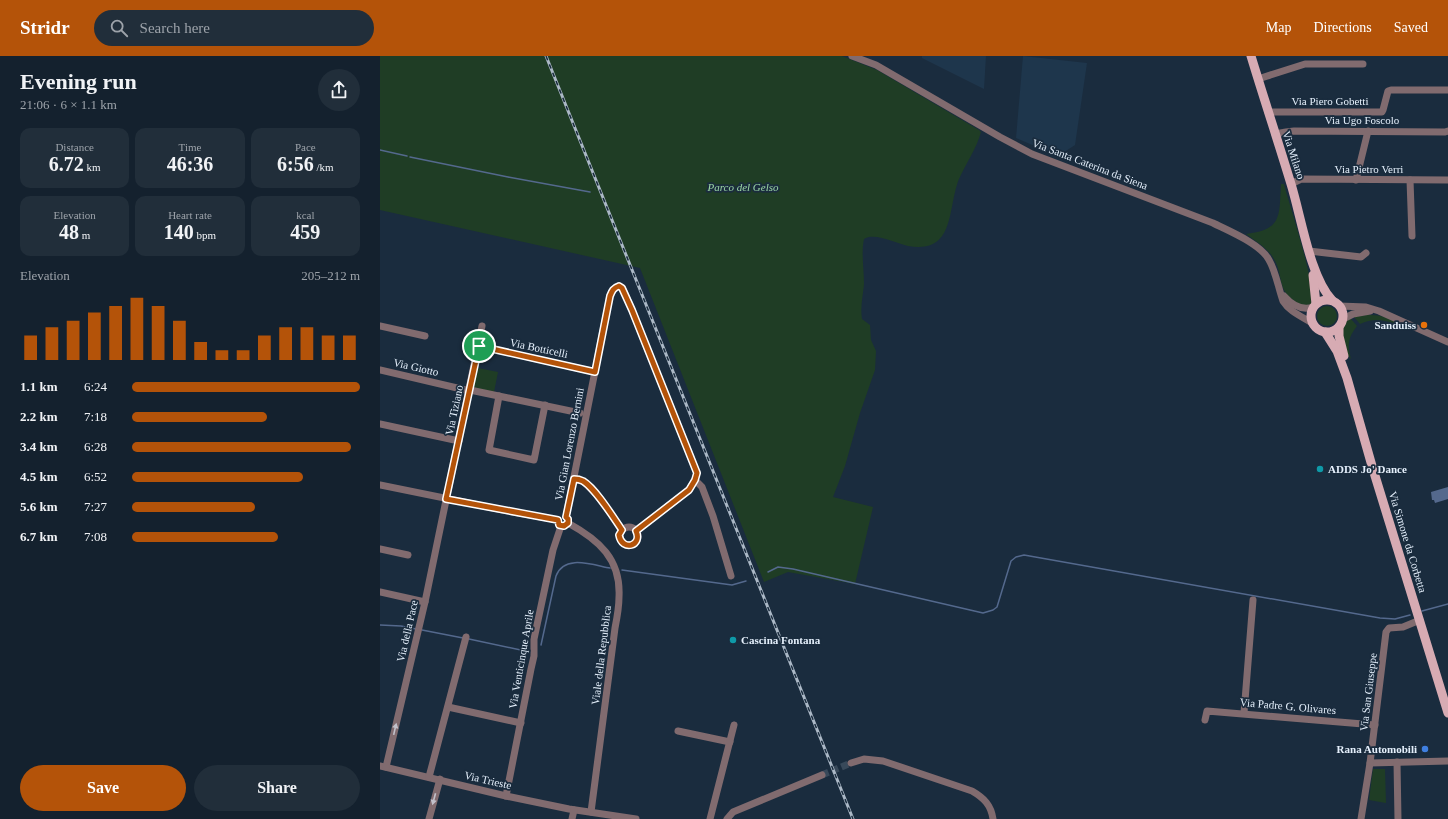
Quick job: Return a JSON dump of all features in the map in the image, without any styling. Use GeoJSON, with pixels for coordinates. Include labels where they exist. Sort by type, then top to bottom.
{"type":"FeatureCollection","features":[{"type":"Feature","properties":{"kind":"main road","name":"Via Milano"},"geometry":{"type":"LineString","coordinates":[[1251,56],[1291,184],[1312,261]]}},
{"type":"Feature","properties":{"kind":"main road"},"geometry":{"type":"LineString","coordinates":[[1312,261],[1325,293],[1336,303],[1342,311],[1341,323],[1332,331],[1325,332],[1318,329],[1312,323],[1311,314],[1315,306],[1323,300],[1336,303]]}},
{"type":"Feature","properties":{"kind":"main road"},"geometry":{"type":"LineString","coordinates":[[1312,261],[1315,306]]}},
{"type":"Feature","properties":{"kind":"main road","name":"Via Simone da Corbetta"},"geometry":{"type":"LineString","coordinates":[[1341,323],[1339,336],[1347,378]]}},
{"type":"Feature","properties":{"kind":"main road","name":"Via Simone da Corbetta"},"geometry":{"type":"LineString","coordinates":[[1325,332],[1337,351],[1347,378],[1448,713]]}},
{"type":"Feature","properties":{"kind":"street","name":"Via Santa Caterina da Siena"},"geometry":{"type":"LineString","coordinates":[[852,56],[868,59],[876,66],[1032,154],[1239,235],[1253,244],[1269,258],[1280,292],[1287,307],[1294,313],[1312,323]]}},
{"type":"Feature","properties":{"kind":"street"},"geometry":{"type":"LineString","coordinates":[[1258,79],[1305,64],[1362,64]]}},
{"type":"Feature","properties":{"kind":"street","name":"Via Piero Gobetti"},"geometry":{"type":"LineString","coordinates":[[1268,112],[1378,112],[1383,110],[1388,91],[1391,90],[1448,90]]}},
{"type":"Feature","properties":{"kind":"street","name":"Via Ugo Foscolo"},"geometry":{"type":"LineString","coordinates":[[1275,134],[1286,132],[1368,131],[1445,132],[1448,130]]}},
{"type":"Feature","properties":{"kind":"street"},"geometry":{"type":"LineString","coordinates":[[1356,180],[1368,131]]}},
{"type":"Feature","properties":{"kind":"street","name":"Via Pietro Verri"},"geometry":{"type":"LineString","coordinates":[[1291,184],[1301,179],[1448,180]]}},
{"type":"Feature","properties":{"kind":"street"},"geometry":{"type":"LineString","coordinates":[[1410,180],[1412,236]]}},
{"type":"Feature","properties":{"kind":"street"},"geometry":{"type":"LineString","coordinates":[[1309,252],[1361,257],[1366,253]]}},
{"type":"Feature","properties":{"kind":"street","name":"Via Gian Lorenzo Bernini"},"geometry":{"type":"LineString","coordinates":[[567,520],[610,296],[612,290],[619,286],[622,288],[632,310],[694,465],[697,473],[695,480]]}},
{"type":"Feature","properties":{"kind":"street","name":"Via Santa Caterina da Siena"},"geometry":{"type":"LineString","coordinates":[[1280,292],[1290,303],[1296,306],[1305,309],[1315,306]]}},
{"type":"Feature","properties":{"kind":"street"},"geometry":{"type":"LineString","coordinates":[[1336,303],[1366,307],[1400,320],[1448,342]]}},
{"type":"Feature","properties":{"kind":"street"},"geometry":{"type":"LineString","coordinates":[[1341,323],[1353,314],[1376,311]]}},
{"type":"Feature","properties":{"kind":"street"},"geometry":{"type":"LineString","coordinates":[[380,326],[425,336]]}},
{"type":"Feature","properties":{"kind":"street","name":"Via Tiziano"},"geometry":{"type":"LineString","coordinates":[[446,499],[470,390],[482,326]]}},
{"type":"Feature","properties":{"kind":"street","name":"Via Botticelli"},"geometry":{"type":"LineString","coordinates":[[479,346],[595,372]]}},
{"type":"Feature","properties":{"kind":"street","name":"Via Giotto"},"geometry":{"type":"LineString","coordinates":[[380,370],[580,413]]}},
{"type":"Feature","properties":{"kind":"street"},"geometry":{"type":"LineString","coordinates":[[500,396],[489,450],[534,460],[544,405]]}},
{"type":"Feature","properties":{"kind":"street"},"geometry":{"type":"LineString","coordinates":[[380,424],[458,441]]}},
{"type":"Feature","properties":{"kind":"street"},"geometry":{"type":"LineString","coordinates":[[574,479],[584,482],[596,494],[622,530]]}},
{"type":"Feature","properties":{"kind":"street"},"geometry":{"type":"LineString","coordinates":[[636,531],[689,490],[695,480],[702,487],[713,516],[731,576]]}},
{"type":"Feature","properties":{"kind":"street"},"geometry":{"type":"LineString","coordinates":[[380,486],[559,523],[566,526],[567,520]]}},
{"type":"Feature","properties":{"kind":"street","name":"Via della Pace"},"geometry":{"type":"LineString","coordinates":[[383,766],[425,602],[446,499]]}},
{"type":"Feature","properties":{"kind":"street","name":"Viale della Repubblica"},"geometry":{"type":"LineString","coordinates":[[567,520],[591,536],[605,550],[610,557],[619,586],[619,597],[591,812]]}},
{"type":"Feature","properties":{"kind":"street","name":"Via Venticinque Aprile"},"geometry":{"type":"LineString","coordinates":[[506,796],[534,656],[536,631],[559,523]]}},
{"type":"Feature","properties":{"kind":"street"},"geometry":{"type":"LineString","coordinates":[[630,527],[636,531],[638,534],[635,543],[630,546],[621,542],[619,535],[622,530],[630,527]]}},
{"type":"Feature","properties":{"kind":"street"},"geometry":{"type":"LineString","coordinates":[[380,549],[408,555]]}},
{"type":"Feature","properties":{"kind":"street"},"geometry":{"type":"LineString","coordinates":[[380,592],[425,602]]}},
{"type":"Feature","properties":{"kind":"street"},"geometry":{"type":"LineString","coordinates":[[1244,713],[1253,600]]}},
{"type":"Feature","properties":{"kind":"street","name":"Via San Giuseppe"},"geometry":{"type":"LineString","coordinates":[[1361,819],[1370,763],[1387,630],[1389,628],[1403,627],[1420,620]]}},
{"type":"Feature","properties":{"kind":"street"},"geometry":{"type":"LineString","coordinates":[[429,777],[466,639]]}},
{"type":"Feature","properties":{"kind":"street"},"geometry":{"type":"LineString","coordinates":[[448,707],[521,723]]}},
{"type":"Feature","properties":{"kind":"street","name":"Via Padre G. Olivares"},"geometry":{"type":"LineString","coordinates":[[1205,720],[1207,711],[1375,725]]}},
{"type":"Feature","properties":{"kind":"street"},"geometry":{"type":"LineString","coordinates":[[710,819],[734,726]]}},
{"type":"Feature","properties":{"kind":"street"},"geometry":{"type":"LineString","coordinates":[[678,731],[730,742]]}},
{"type":"Feature","properties":{"kind":"street"},"geometry":{"type":"LineString","coordinates":[[851,763],[864,759],[883,761],[972,791],[981,796],[987,803],[992,810],[993,819]]}},
{"type":"Feature","properties":{"kind":"street"},"geometry":{"type":"LineString","coordinates":[[1370,763],[1448,761]]}},
{"type":"Feature","properties":{"kind":"street"},"geometry":{"type":"LineString","coordinates":[[1397,762],[1398,819]]}},
{"type":"Feature","properties":{"kind":"street","name":"Via Trieste"},"geometry":{"type":"LineString","coordinates":[[383,766],[506,796],[574,810],[636,819]]}},
{"type":"Feature","properties":{"kind":"street"},"geometry":{"type":"LineString","coordinates":[[727,819],[733,812],[822,775]]}},
{"type":"Feature","properties":{"kind":"street"},"geometry":{"type":"LineString","coordinates":[[429,819],[440,780]]}},
{"type":"Feature","properties":{"kind":"street"},"geometry":{"type":"LineString","coordinates":[[572,819],[574,810]]}},
{"type":"Feature","properties":{"kind":"shaded area"},"geometry":{"type":"Polygon","coordinates":[[[922,56],[986,56],[984,89],[922,58],[922,56]]]}},
{"type":"Feature","properties":{"kind":"shaded area"},"geometry":{"type":"Polygon","coordinates":[[[1023,56],[1087,63],[1075,145],[1058,156],[1016,138],[1023,56]]]}},
{"type":"Feature","properties":{"kind":"shaded area"},"geometry":{"type":"Polygon","coordinates":[[[1448,487],[1448,499],[1435,503],[1434,500],[1432,500],[1431,492],[1448,487]]]}},
{"type":"Feature","properties":{"kind":"green space","name":"Parco del Gelso"},"geometry":{"type":"Polygon","coordinates":[[[380,56],[842,56],[877,70],[981,132],[974,151],[959,179],[947,227],[942,236],[935,243],[923,247],[908,246],[874,237],[864,239],[864,284],[861,315],[862,319],[870,325],[871,340],[876,351],[875,370],[860,413],[845,466],[833,497],[873,507],[855,584],[788,572],[764,582],[640,268],[380,210],[380,56]]]}},
{"type":"Feature","properties":{"kind":"green space"},"geometry":{"type":"Polygon","coordinates":[[[1281,184],[1284,184],[1307,265],[1312,296],[1311,304],[1309,305],[1299,304],[1290,297],[1283,287],[1274,259],[1265,248],[1246,234],[1267,229],[1273,225],[1279,212],[1281,184]]]}},
{"type":"Feature","properties":{"kind":"green space"},"geometry":{"type":"Polygon","coordinates":[[[1323,306],[1331,306],[1337,312],[1337,320],[1331,326],[1323,326],[1317,320],[1317,312],[1323,306]]]}},
{"type":"Feature","properties":{"kind":"green space"},"geometry":{"type":"Polygon","coordinates":[[[1366,315],[1384,317],[1399,325],[1380,320],[1370,320],[1360,324],[1354,317],[1366,315]]]}},
{"type":"Feature","properties":{"kind":"green space"},"geometry":{"type":"Polygon","coordinates":[[[1351,317],[1357,326],[1349,341],[1351,359],[1345,347],[1343,327],[1347,320],[1351,317]]]}},
{"type":"Feature","properties":{"kind":"green space"},"geometry":{"type":"Polygon","coordinates":[[[478,368],[498,372],[494,392],[473,388],[478,368]]]}},
{"type":"Feature","properties":{"kind":"green space"},"geometry":{"type":"Polygon","coordinates":[[[1373,769],[1385,769],[1386,803],[1369,800],[1373,769]]]}},
{"type":"Feature","properties":{"kind":"waterway"},"geometry":{"type":"LineString","coordinates":[[380,150],[407,156]]}},
{"type":"Feature","properties":{"kind":"waterway"},"geometry":{"type":"LineString","coordinates":[[410,157],[590,192]]}},
{"type":"Feature","properties":{"kind":"waterway"},"geometry":{"type":"LineString","coordinates":[[768,572],[778,567],[793,569],[983,613],[997,607],[1011,561],[1016,557],[1024,555],[1380,618],[1395,619],[1410,615]]}},
{"type":"Feature","properties":{"kind":"waterway"},"geometry":{"type":"LineString","coordinates":[[541,645],[556,576],[560,569],[565,565],[572,563],[588,563],[610,568]]}},
{"type":"Feature","properties":{"kind":"waterway"},"geometry":{"type":"LineString","coordinates":[[622,570],[732,585],[746,581]]}},
{"type":"Feature","properties":{"kind":"waterway"},"geometry":{"type":"LineString","coordinates":[[1422,611],[1448,604]]}},
{"type":"Feature","properties":{"kind":"waterway"},"geometry":{"type":"LineString","coordinates":[[380,625],[401,626],[416,629]]}},
{"type":"Feature","properties":{"kind":"waterway"},"geometry":{"type":"LineString","coordinates":[[422,630],[463,638]]}},
{"type":"Feature","properties":{"kind":"waterway"},"geometry":{"type":"LineString","coordinates":[[469,639],[530,652]]}},
{"type":"Feature","properties":{"kind":"tunnel"},"geometry":{"type":"LineString","coordinates":[[822,775],[851,763]]}},
{"type":"Feature","properties":{"kind":"railway"},"geometry":{"type":"LineString","coordinates":[[546,56],[853,819]]}},
{"type":"Feature","properties":{"kind":"place","name":"Sanduiss"},"geometry":{"type":"Point","coordinates":[1424,325]}},
{"type":"Feature","properties":{"kind":"place","name":"ADDS Jo' Dance"},"geometry":{"type":"Point","coordinates":[1320,469]}},
{"type":"Feature","properties":{"kind":"place","name":"Cascina Fontana"},"geometry":{"type":"Point","coordinates":[733,640]}},
{"type":"Feature","properties":{"kind":"place","name":"Rana Automobili"},"geometry":{"type":"Point","coordinates":[1425,749]}},
{"type":"Feature","properties":{"kind":"route"},"geometry":{"type":"LineString","coordinates":[[619,286],[622,288],[697,473],[689,490],[636,531],[638,534],[637,540],[630,546],[621,542],[619,535],[622,530],[596,494],[580,480],[574,479],[566,517],[568,519],[568,523],[566,526],[562,527],[559,525],[558,520],[446,499],[479,346],[595,372],[610,296],[612,290],[616,287],[619,286]]}}]}
